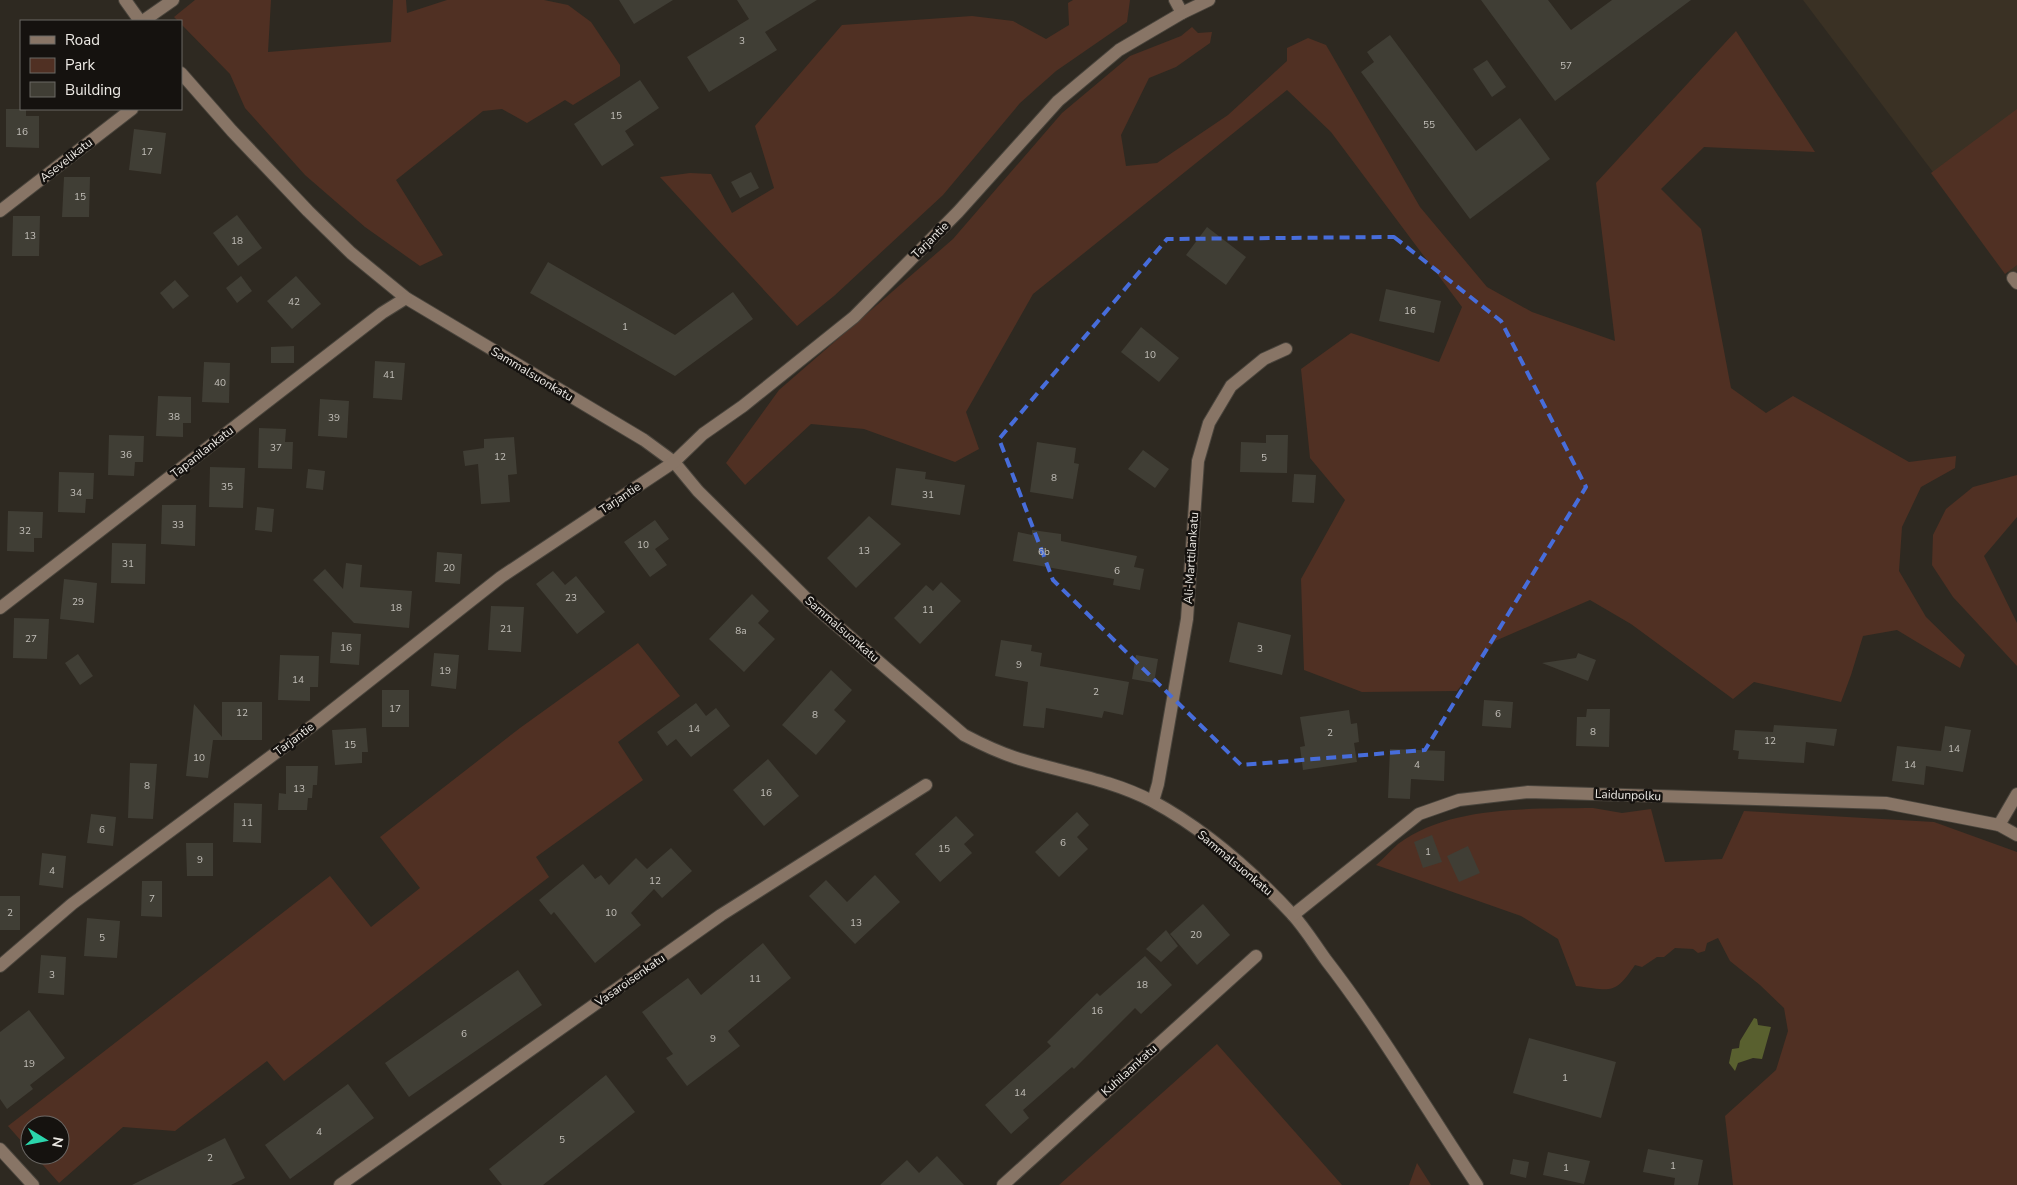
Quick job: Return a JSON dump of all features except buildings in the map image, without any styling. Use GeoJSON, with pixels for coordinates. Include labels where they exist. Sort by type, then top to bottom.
{"type":"FeatureCollection","features":[{"type":"Feature","properties":{"kind":"street"},"geometry":{"type":"LineString","coordinates":[[124,0],[140,20]]}},
{"type":"Feature","properties":{"kind":"street"},"geometry":{"type":"LineString","coordinates":[[143,20],[173,0]]}},
{"type":"Feature","properties":{"kind":"street"},"geometry":{"type":"LineString","coordinates":[[1175,0],[1182,12]]}},
{"type":"Feature","properties":{"kind":"street","name":"Tarjantie"},"geometry":{"type":"LineString","coordinates":[[0,966],[72,904],[316,723],[501,577],[674,462],[703,434],[743,406],[854,317],[958,212],[1058,101],[1119,50],[1182,12],[1209,0]]}},
{"type":"Feature","properties":{"kind":"street","name":"Sammalsuonkatu"},"geometry":{"type":"LineString","coordinates":[[182,74],[232,131],[351,253],[406,298],[644,440],[674,462],[698,491],[813,605],[964,735],[1022,760],[1128,789],[1153,802],[1213,841],[1243,867],[1293,916],[1353,995],[1477,1185]]}},
{"type":"Feature","properties":{"kind":"street","name":"Asevelikatu"},"geometry":{"type":"LineString","coordinates":[[0,211],[131,110]]}},
{"type":"Feature","properties":{"kind":"street","name":"Tapanilankatu"},"geometry":{"type":"LineString","coordinates":[[0,608],[382,313],[406,298]]}},
{"type":"Feature","properties":{"kind":"street","name":"Ali-Marttilankatu"},"geometry":{"type":"LineString","coordinates":[[1153,802],[1158,784],[1187,619],[1198,461],[1209,423],[1231,386],[1264,359],[1286,349]]}},
{"type":"Feature","properties":{"kind":"street","name":"Vasaroisenkatu"},"geometry":{"type":"LineString","coordinates":[[340,1185],[721,915],[926,785]]}},
{"type":"Feature","properties":{"kind":"street","name":"Laidunpolku"},"geometry":{"type":"LineString","coordinates":[[1293,916],[1419,814],[1459,800],[1528,792],[1886,803],[1999,825],[2017,835]]}},
{"type":"Feature","properties":{"kind":"street"},"geometry":{"type":"LineString","coordinates":[[1999,825],[2017,794]]}},
{"type":"Feature","properties":{"kind":"street","name":"Kuhilaankatu"},"geometry":{"type":"LineString","coordinates":[[1003,1185],[1256,956]]}},
{"type":"Feature","properties":{"kind":"street"},"geometry":{"type":"LineString","coordinates":[[0,1149],[33,1185]]}},
{"type":"Feature","properties":{"kind":"highlighted area"},"geometry":{"type":"Polygon","coordinates":[[[1394,237],[1501,321],[1586,487],[1425,750],[1241,765],[1053,580],[999,439],[1167,239],[1394,237]]]}},
{"type":"Feature","properties":{"kind":"shaded area"},"geometry":{"type":"Polygon","coordinates":[[[1803,0],[2017,0],[2017,285],[2013,278],[1803,0]]]}},
{"type":"Feature","properties":{"kind":"shaded area"},"geometry":{"type":"Polygon","coordinates":[[[1754,1018],[1757,1019],[1758,1025],[1771,1027],[1762,1059],[1753,1058],[1738,1063],[1735,1071],[1729,1063],[1732,1049],[1739,1048],[1740,1041],[1754,1018]]]}},
{"type":"Feature","properties":{"kind":"green space"},"geometry":{"type":"Polygon","coordinates":[[[195,0],[271,0],[268,52],[391,42],[393,0],[406,0],[407,13],[447,0],[544,0],[568,5],[591,22],[620,65],[620,76],[573,105],[565,100],[527,123],[502,109],[483,111],[396,180],[443,255],[420,266],[365,227],[305,175],[245,108],[230,74],[182,25],[182,20],[177,20],[174,17],[195,0]]]}},
{"type":"Feature","properties":{"kind":"green space"},"geometry":{"type":"Polygon","coordinates":[[[1073,0],[1130,0],[1127,22],[1056,71],[1020,103],[943,195],[834,296],[797,326],[660,177],[690,173],[711,174],[732,213],[774,188],[755,126],[842,25],[972,16],[1013,21],[1046,39],[1069,25],[1068,3],[1073,0]]]}},
{"type":"Feature","properties":{"kind":"green space"},"geometry":{"type":"Polygon","coordinates":[[[1192,27],[1198,33],[1212,32],[1210,43],[1176,67],[1149,78],[1121,135],[1126,166],[1157,163],[1228,115],[1287,61],[1287,48],[1308,38],[1326,45],[1420,207],[1487,287],[1532,312],[1615,341],[1596,183],[1736,31],[1815,152],[1704,147],[1661,189],[1701,229],[1731,388],[1766,413],[1793,396],[1909,462],[1956,456],[1955,468],[1921,487],[1902,527],[1899,571],[1926,617],[1965,655],[1960,668],[1897,630],[1863,636],[1841,702],[1754,682],[1733,699],[1631,624],[1590,600],[1495,641],[1457,691],[1362,692],[1304,670],[1301,579],[1345,500],[1310,458],[1301,369],[1351,333],[1439,362],[1462,307],[1331,132],[1287,90],[1033,294],[966,412],[979,449],[955,462],[864,429],[811,424],[745,485],[726,463],[779,390],[953,239],[1062,113],[1130,56],[1181,36],[1192,27]]]}},
{"type":"Feature","properties":{"kind":"green space"},"geometry":{"type":"Polygon","coordinates":[[[2017,109],[2017,265],[2005,274],[1931,173],[2017,109]]]}},
{"type":"Feature","properties":{"kind":"green space"},"geometry":{"type":"Polygon","coordinates":[[[2017,475],[2017,517],[1984,556],[2017,623],[2017,666],[1953,597],[1932,565],[1933,535],[1946,509],[1973,487],[2017,475]]]}},
{"type":"Feature","properties":{"kind":"green space"},"geometry":{"type":"Polygon","coordinates":[[[638,643],[680,696],[618,742],[643,780],[536,857],[549,877],[284,1081],[267,1061],[175,1131],[123,1127],[59,1183],[43,1165],[70,1165],[70,1115],[22,1115],[330,876],[371,927],[420,888],[380,837],[520,728],[638,643]]]}},
{"type":"Feature","properties":{"kind":"green space"},"geometry":{"type":"Polygon","coordinates":[[[1593,808],[1622,813],[1651,809],[1665,862],[1722,859],[1744,811],[1934,822],[2017,852],[2017,1185],[1733,1185],[1725,1116],[1776,1070],[1788,1031],[1784,1008],[1760,985],[1730,961],[1718,938],[1707,943],[1705,951],[1698,953],[1693,949],[1675,948],[1664,957],[1657,957],[1642,967],[1635,965],[1622,982],[1611,989],[1576,986],[1558,939],[1521,916],[1376,865],[1398,844],[1419,831],[1442,822],[1492,812],[1593,808]]]}},
{"type":"Feature","properties":{"kind":"green space"},"geometry":{"type":"Polygon","coordinates":[[[1217,1044],[1342,1185],[1059,1185],[1217,1044]]]}},
{"type":"Feature","properties":{"kind":"green space"},"geometry":{"type":"Polygon","coordinates":[[[20,1117],[20,1140],[8,1126],[20,1117]]]}},
{"type":"Feature","properties":{"kind":"green space"},"geometry":{"type":"Polygon","coordinates":[[[1417,1163],[1431,1185],[1409,1185],[1417,1163]]]}}]}
